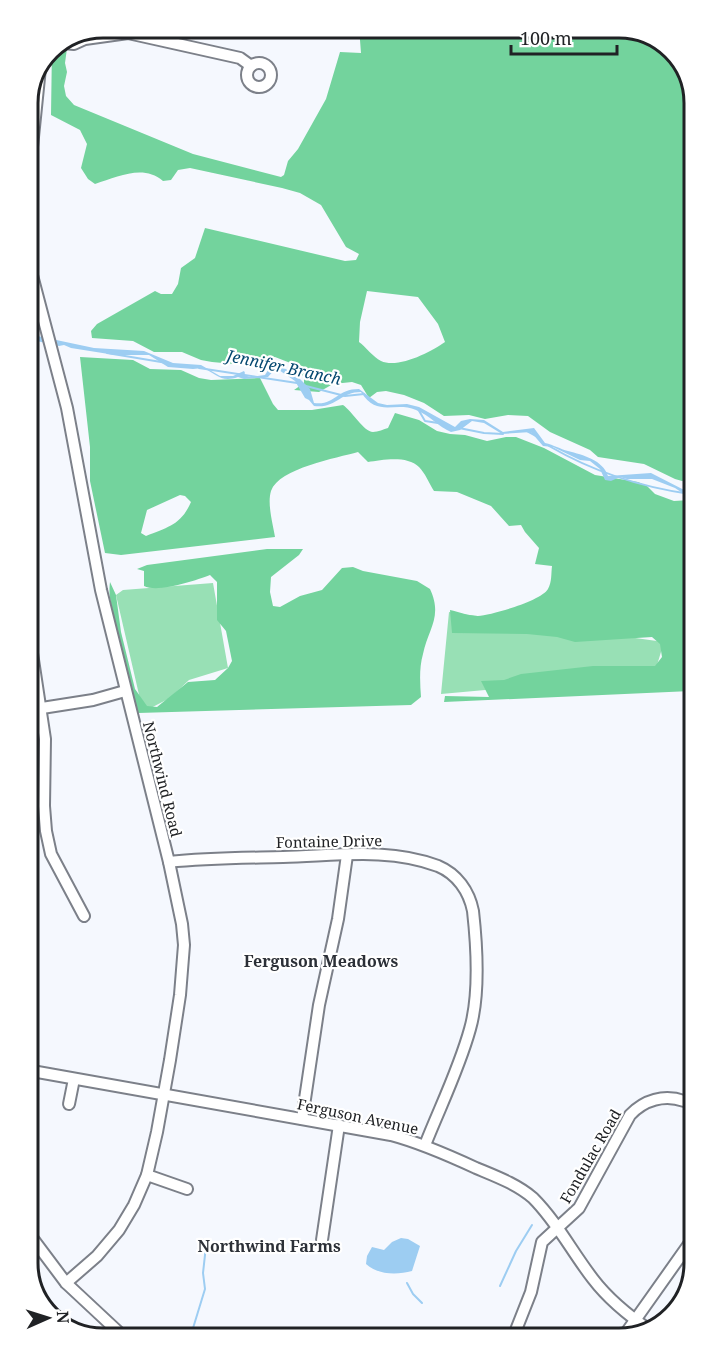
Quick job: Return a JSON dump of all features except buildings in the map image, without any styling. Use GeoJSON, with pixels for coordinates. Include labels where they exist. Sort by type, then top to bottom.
{"type":"FeatureCollection","features":[{"type":"Feature","properties":{"kind":"street"},"geometry":{"type":"LineString","coordinates":[[146,37],[240,58],[251,66]]}},
{"type":"Feature","properties":{"kind":"street","name":"Northwind Road"},"geometry":{"type":"LineString","coordinates":[[38,312],[47,333],[71,428],[96,566],[169,862],[182,924],[184,954],[180,996],[164,1095],[147,1175],[119,1230],[97,1256],[66,1283]]}},
{"type":"Feature","properties":{"kind":"street"},"geometry":{"type":"LineString","coordinates":[[37,682],[45,739],[46,831],[51,854],[84,916]]}},
{"type":"Feature","properties":{"kind":"street"},"geometry":{"type":"LineString","coordinates":[[42,708],[93,700],[125,691]]}},
{"type":"Feature","properties":{"kind":"street"},"geometry":{"type":"LineString","coordinates":[[302,1119],[319,1005],[338,919],[348,855]]}},
{"type":"Feature","properties":{"kind":"street","name":"Fontaine Drive"},"geometry":{"type":"LineString","coordinates":[[169,862],[348,855],[396,856],[439,866],[460,881],[471,898],[475,927],[474,1009],[470,1030],[425,1145]]}},
{"type":"Feature","properties":{"kind":"street","name":"Ferguson Avenue"},"geometry":{"type":"LineString","coordinates":[[37,1072],[339,1125],[391,1135],[425,1145],[515,1185],[532,1198],[558,1228],[593,1280],[642,1325]]}},
{"type":"Feature","properties":{"kind":"street"},"geometry":{"type":"LineString","coordinates":[[69,1104],[74,1079]]}},
{"type":"Feature","properties":{"kind":"street","name":"Fondulac Road"},"geometry":{"type":"LineString","coordinates":[[517,1328],[531,1292],[540,1247],[546,1237],[579,1208],[625,1122],[635,1110],[652,1100],[684,1101]]}},
{"type":"Feature","properties":{"kind":"street"},"geometry":{"type":"LineString","coordinates":[[322,1240],[339,1125]]}},
{"type":"Feature","properties":{"kind":"street"},"geometry":{"type":"LineString","coordinates":[[147,1175],[188,1189]]}},
{"type":"Feature","properties":{"kind":"street"},"geometry":{"type":"LineString","coordinates":[[37,1244],[66,1283],[114,1328]]}},
{"type":"Feature","properties":{"kind":"street"},"geometry":{"type":"LineString","coordinates":[[631,1327],[684,1255]]}},
{"type":"Feature","properties":{"kind":"green space"},"geometry":{"type":"Polygon","coordinates":[[[360,37],[623,38],[647,44],[665,56],[679,77],[684,102],[684,480],[675,479],[644,464],[598,457],[590,450],[550,432],[528,416],[508,415],[485,419],[469,415],[444,416],[424,403],[404,395],[386,391],[377,392],[369,398],[361,385],[352,382],[333,384],[319,392],[294,390],[304,383],[304,377],[293,364],[275,357],[234,364],[212,362],[182,352],[154,352],[133,341],[92,338],[91,331],[97,324],[155,291],[161,294],[172,294],[178,284],[181,268],[195,258],[205,228],[345,261],[356,260],[359,254],[346,247],[321,205],[300,193],[282,188],[190,168],[178,170],[171,180],[163,181],[147,173],[139,173],[121,175],[95,184],[88,179],[81,168],[87,144],[80,130],[51,115],[52,62],[56,56],[67,47],[65,63],[67,72],[64,86],[66,96],[74,105],[193,154],[281,177],[284,175],[288,161],[298,149],[326,99],[340,52],[361,53],[360,37]],[[367,291],[360,322],[359,342],[381,361],[396,363],[405,361],[445,342],[438,324],[418,297],[367,291]]]}},
{"type":"Feature","properties":{"kind":"green space"},"geometry":{"type":"Polygon","coordinates":[[[80,357],[133,360],[150,369],[181,370],[199,378],[211,380],[260,378],[278,410],[312,410],[343,405],[366,429],[373,432],[388,428],[395,413],[419,420],[437,431],[450,434],[465,435],[487,441],[516,437],[544,448],[595,475],[638,482],[647,486],[655,494],[674,501],[684,500],[684,691],[444,702],[445,696],[489,697],[481,681],[504,680],[521,674],[593,666],[655,666],[662,657],[660,644],[652,637],[575,642],[557,637],[527,634],[452,633],[450,610],[478,616],[526,603],[544,594],[548,589],[552,566],[535,564],[539,548],[521,525],[509,526],[491,506],[457,492],[434,491],[423,472],[414,463],[394,459],[368,462],[358,452],[310,465],[285,476],[276,483],[271,491],[270,508],[275,537],[121,555],[105,553],[90,481],[90,447],[80,357]],[[180,495],[147,510],[141,533],[146,536],[167,527],[183,516],[191,502],[185,496],[180,495]]]}},
{"type":"Feature","properties":{"kind":"green space"},"geometry":{"type":"Polygon","coordinates":[[[267,549],[303,549],[299,555],[271,577],[270,592],[273,606],[280,607],[300,596],[322,590],[342,568],[353,567],[417,581],[430,589],[434,599],[435,615],[422,659],[421,697],[411,705],[138,713],[118,642],[110,597],[110,582],[116,595],[121,632],[135,689],[147,706],[157,707],[188,682],[215,680],[232,661],[226,631],[217,620],[217,582],[210,575],[176,585],[150,588],[144,586],[144,571],[137,569],[147,565],[267,549]]]}},
{"type":"Feature","properties":{"kind":"green space"},"geometry":{"type":"Polygon","coordinates":[[[213,583],[228,668],[189,680],[170,698],[143,712],[116,595],[123,590],[213,583]]]}},
{"type":"Feature","properties":{"kind":"green space"},"geometry":{"type":"Polygon","coordinates":[[[449,612],[664,642],[654,675],[441,694],[449,612]]]}},
{"type":"Feature","properties":{"kind":"water","name":"Jennifer Branch"},"geometry":{"type":"Polygon","coordinates":[[[38,336],[94,348],[144,351],[173,363],[201,365],[220,376],[233,376],[244,371],[244,375],[250,377],[265,375],[270,367],[277,365],[294,373],[310,389],[314,403],[327,402],[345,392],[359,389],[378,403],[407,404],[419,407],[455,427],[461,421],[470,419],[484,420],[503,432],[534,428],[545,443],[592,459],[602,466],[608,476],[651,473],[684,490],[684,494],[652,479],[620,477],[611,481],[605,480],[600,469],[590,461],[580,460],[553,447],[543,446],[531,432],[502,434],[484,423],[472,421],[460,430],[451,432],[416,410],[373,405],[361,392],[348,395],[328,405],[314,406],[305,398],[295,381],[276,368],[268,377],[227,379],[219,377],[203,368],[168,367],[149,355],[115,355],[38,341],[38,336]]]}},
{"type":"Feature","properties":{"kind":"water"},"geometry":{"type":"Polygon","coordinates":[[[401,1238],[420,1246],[412,1271],[388,1273],[371,1268],[366,1264],[372,1247],[384,1250],[392,1242],[401,1238]]]}},
{"type":"Feature","properties":{"kind":"waterway","name":"Jennifer Branch"},"geometry":{"type":"LineString","coordinates":[[107,353],[167,363]]}},
{"type":"Feature","properties":{"kind":"waterway","name":"Jennifer Branch"},"geometry":{"type":"LineString","coordinates":[[199,368],[297,383]]}},
{"type":"Feature","properties":{"kind":"waterway","name":"Jennifer Branch"},"geometry":{"type":"LineString","coordinates":[[302,385],[345,396],[364,394]]}},
{"type":"Feature","properties":{"kind":"waterway","name":"Jennifer Branch"},"geometry":{"type":"LineString","coordinates":[[418,409],[425,421],[438,423]]}},
{"type":"Feature","properties":{"kind":"waterway","name":"Jennifer Branch"},"geometry":{"type":"LineString","coordinates":[[459,428],[503,434]]}},
{"type":"Feature","properties":{"kind":"waterway","name":"Jennifer Branch"},"geometry":{"type":"LineString","coordinates":[[527,431],[538,437]]}},
{"type":"Feature","properties":{"kind":"waterway","name":"Jennifer Branch"},"geometry":{"type":"LineString","coordinates":[[549,446],[617,477],[684,493]]}},
{"type":"Feature","properties":{"kind":"waterway"},"geometry":{"type":"LineString","coordinates":[[500,1286],[516,1251],[532,1225]]}},
{"type":"Feature","properties":{"kind":"waterway"},"geometry":{"type":"LineString","coordinates":[[193,1328],[205,1289],[203,1273],[206,1246]]}},
{"type":"Feature","properties":{"kind":"waterway"},"geometry":{"type":"LineString","coordinates":[[407,1283],[422,1303]]}},
{"type":"Feature","properties":{"kind":"district","name":"Ferguson Meadows"},"geometry":{"type":"Point","coordinates":[321,961]}},
{"type":"Feature","properties":{"kind":"district","name":"Northwind Farms"},"geometry":{"type":"Point","coordinates":[269,1246]}}]}
